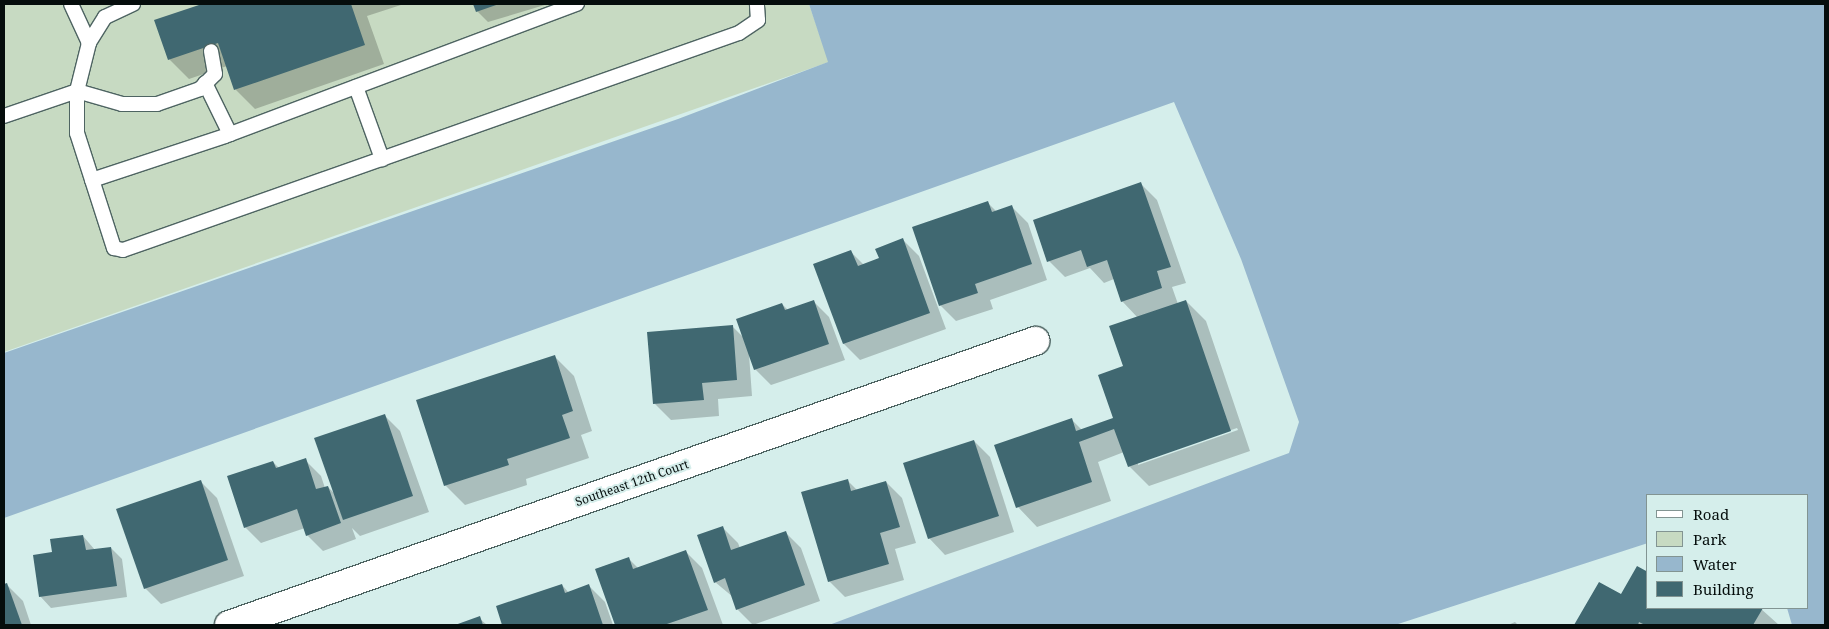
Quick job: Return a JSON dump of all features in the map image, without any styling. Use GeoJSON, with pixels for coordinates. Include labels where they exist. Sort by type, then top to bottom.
{"type":"FeatureCollection","features":[{"type":"Feature","properties":{"kind":"street","name":"Southeast 12th Court"},"geometry":{"type":"LineString","coordinates":[[229,625],[1035,341]]}},
{"type":"Feature","properties":{"kind":"lane"},"geometry":{"type":"LineString","coordinates":[[71,4],[88,43]]}},
{"type":"Feature","properties":{"kind":"lane"},"geometry":{"type":"LineString","coordinates":[[133,4],[105,17],[88,43],[77,91],[77,133],[114,248],[123,250],[739,33],[758,20],[757,4]]}},
{"type":"Feature","properties":{"kind":"lane"},"geometry":{"type":"LineString","coordinates":[[92,180],[230,134],[576,4]]}},
{"type":"Feature","properties":{"kind":"lane"},"geometry":{"type":"LineString","coordinates":[[4,116],[77,91],[122,104],[157,104],[200,89],[215,74],[211,50]]}},
{"type":"Feature","properties":{"kind":"lane"},"geometry":{"type":"LineString","coordinates":[[205,83],[230,134]]}},
{"type":"Feature","properties":{"kind":"lane"},"geometry":{"type":"LineString","coordinates":[[356,87],[382,159]]}},
{"type":"Feature","properties":{"kind":"green space"},"geometry":{"type":"Polygon","coordinates":[[[4,4],[809,4],[829,62],[4,352],[4,4]]]}},
{"type":"Feature","properties":{"kind":"water"},"geometry":{"type":"Polygon","coordinates":[[[809,4],[1825,4],[1825,625],[1792,625],[1787,609],[1809,609],[1809,494],[1646,494],[1646,544],[1395,625],[829,625],[1289,453],[1299,422],[1241,259],[1174,102],[4,518],[4,353],[678,119],[828,62],[809,4]]]}},
{"type":"Feature","properties":{"kind":"building"},"geometry":{"type":"Polygon","coordinates":[[[202,4],[351,4],[365,45],[234,90],[218,43],[168,60],[154,20],[202,4]]]}},
{"type":"Feature","properties":{"kind":"building"},"geometry":{"type":"Polygon","coordinates":[[[473,4],[499,4],[476,12],[473,4]]]}},
{"type":"Feature","properties":{"kind":"building"},"geometry":{"type":"Polygon","coordinates":[[[1141,182],[1171,267],[1157,271],[1162,288],[1121,302],[1107,260],[1087,267],[1081,250],[1047,262],[1033,220],[1141,182]]]}},
{"type":"Feature","properties":{"kind":"building"},"geometry":{"type":"Polygon","coordinates":[[[988,201],[992,212],[1012,205],[1032,264],[975,284],[978,293],[939,306],[912,227],[988,201]]]}},
{"type":"Feature","properties":{"kind":"building"},"geometry":{"type":"Polygon","coordinates":[[[903,238],[930,313],[843,344],[813,264],[851,250],[858,266],[879,258],[875,249],[903,238]]]}},
{"type":"Feature","properties":{"kind":"building"},"geometry":{"type":"Polygon","coordinates":[[[814,300],[829,344],[754,370],[736,319],[782,303],[785,310],[814,300]]]}},
{"type":"Feature","properties":{"kind":"building"},"geometry":{"type":"Polygon","coordinates":[[[1186,300],[1231,431],[1128,467],[1114,429],[1079,442],[1092,482],[1016,508],[994,445],[1072,418],[1076,431],[1113,418],[1098,375],[1123,366],[1109,326],[1186,300]]]}},
{"type":"Feature","properties":{"kind":"building"},"geometry":{"type":"Polygon","coordinates":[[[733,325],[737,380],[702,383],[704,400],[653,404],[647,332],[733,325]]]}},
{"type":"Feature","properties":{"kind":"building"},"geometry":{"type":"Polygon","coordinates":[[[555,355],[573,411],[562,415],[570,438],[507,459],[509,465],[444,486],[416,400],[555,355]]]}},
{"type":"Feature","properties":{"kind":"building"},"geometry":{"type":"Polygon","coordinates":[[[385,414],[413,496],[343,520],[314,438],[385,414]]]}},
{"type":"Feature","properties":{"kind":"building"},"geometry":{"type":"Polygon","coordinates":[[[974,440],[999,516],[928,539],[903,463],[974,440]]]}},
{"type":"Feature","properties":{"kind":"building"},"geometry":{"type":"Polygon","coordinates":[[[306,458],[316,489],[328,486],[341,523],[306,536],[297,509],[244,528],[227,476],[273,461],[276,468],[306,458]]]}},
{"type":"Feature","properties":{"kind":"building"},"geometry":{"type":"Polygon","coordinates":[[[848,479],[851,491],[886,481],[900,527],[880,533],[889,564],[828,582],[801,492],[848,479]]]}},
{"type":"Feature","properties":{"kind":"building"},"geometry":{"type":"Polygon","coordinates":[[[201,480],[228,560],[144,589],[116,509],[201,480]]]}},
{"type":"Feature","properties":{"kind":"building"},"geometry":{"type":"Polygon","coordinates":[[[723,526],[731,550],[786,531],[805,585],[736,610],[725,578],[714,583],[697,535],[723,526]]]}},
{"type":"Feature","properties":{"kind":"building"},"geometry":{"type":"Polygon","coordinates":[[[83,535],[86,550],[111,547],[117,586],[39,597],[33,555],[52,552],[50,539],[83,535]]]}},
{"type":"Feature","properties":{"kind":"building"},"geometry":{"type":"Polygon","coordinates":[[[686,550],[708,610],[664,625],[615,625],[595,569],[629,557],[633,569],[686,550]]]}},
{"type":"Feature","properties":{"kind":"building"},"geometry":{"type":"Polygon","coordinates":[[[1637,566],[1646,571],[1646,609],[1762,609],[1753,625],[1645,625],[1639,622],[1638,625],[1574,625],[1599,582],[1621,594],[1637,566]]]}},
{"type":"Feature","properties":{"kind":"building"},"geometry":{"type":"Polygon","coordinates":[[[7,583],[22,625],[4,625],[4,584],[7,583]]]}},
{"type":"Feature","properties":{"kind":"building"},"geometry":{"type":"Polygon","coordinates":[[[562,584],[565,593],[589,584],[603,625],[502,625],[496,606],[562,584]]]}},
{"type":"Feature","properties":{"kind":"building"},"geometry":{"type":"Polygon","coordinates":[[[480,616],[483,625],[455,625],[480,616]]]}}]}
